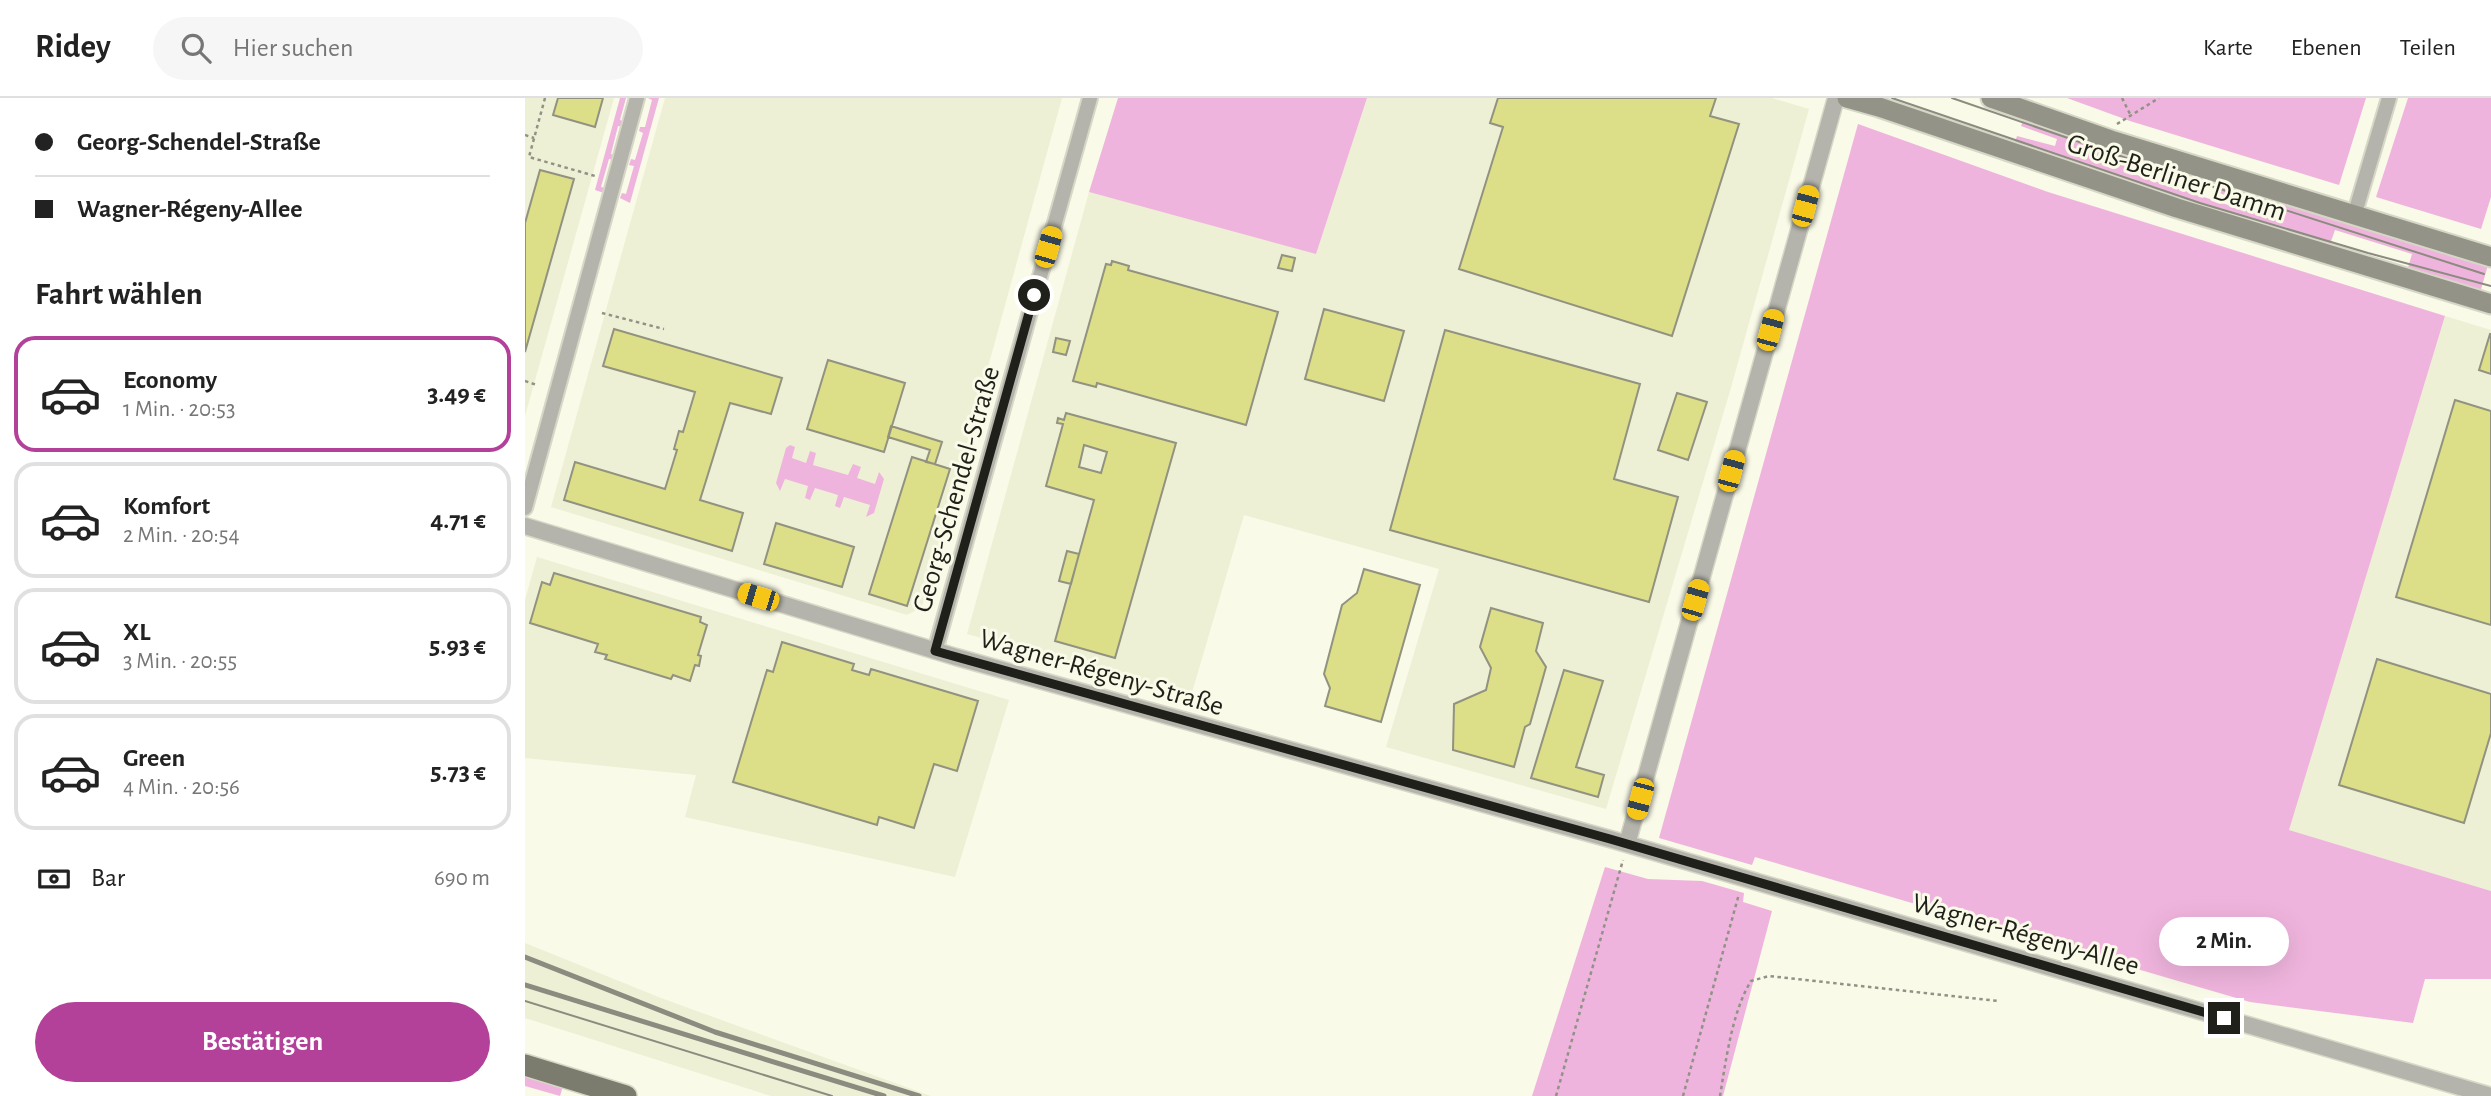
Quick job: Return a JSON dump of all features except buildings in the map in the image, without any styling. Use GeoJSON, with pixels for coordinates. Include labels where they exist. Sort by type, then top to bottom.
{"type":"FeatureCollection","features":[{"type":"Feature","properties":{"kind":"main road","name":"Groß-Berliner Damm"},"geometry":{"type":"LineString","coordinates":[[1847,98],[2177,208],[2491,304]]}},
{"type":"Feature","properties":{"kind":"main road","name":"Groß-Berliner Damm"},"geometry":{"type":"LineString","coordinates":[[1991,98],[2111,140],[2491,257]]}},
{"type":"Feature","properties":{"kind":"main road"},"geometry":{"type":"LineString","coordinates":[[525,1065],[627,1096]]}},
{"type":"Feature","properties":{"kind":"street"},"geometry":{"type":"LineString","coordinates":[[525,508],[638,98]]}},
{"type":"Feature","properties":{"kind":"street","name":"Georg-Schendel-Straße"},"geometry":{"type":"LineString","coordinates":[[935,651],[1090,98]]}},
{"type":"Feature","properties":{"kind":"street"},"geometry":{"type":"LineString","coordinates":[[1627,844],[1836,98]]}},
{"type":"Feature","properties":{"kind":"street"},"geometry":{"type":"LineString","coordinates":[[2354,216],[2389,98]]}},
{"type":"Feature","properties":{"kind":"street","name":"Wagner-Régeny-Straße"},"geometry":{"type":"LineString","coordinates":[[525,526],[935,651],[1627,844]]}},
{"type":"Feature","properties":{"kind":"street","name":"Wagner-Régeny-Allee"},"geometry":{"type":"LineString","coordinates":[[1627,844],[2491,1096]]}},
{"type":"Feature","properties":{"kind":"path"},"geometry":{"type":"LineString","coordinates":[[545,98],[529,157],[595,176]]}},
{"type":"Feature","properties":{"kind":"path"},"geometry":{"type":"LineString","coordinates":[[2122,98],[2130,114]]}},
{"type":"Feature","properties":{"kind":"path"},"geometry":{"type":"LineString","coordinates":[[2118,121],[2159,98]]}},
{"type":"Feature","properties":{"kind":"path"},"geometry":{"type":"LineString","coordinates":[[525,135],[534,138]]}},
{"type":"Feature","properties":{"kind":"path"},"geometry":{"type":"LineString","coordinates":[[602,313],[664,329]]}},
{"type":"Feature","properties":{"kind":"path"},"geometry":{"type":"LineString","coordinates":[[525,381],[537,385]]}},
{"type":"Feature","properties":{"kind":"path"},"geometry":{"type":"LineString","coordinates":[[1556,1096],[1622,869]]}},
{"type":"Feature","properties":{"kind":"path"},"geometry":{"type":"LineString","coordinates":[[1683,1096],[1743,878]]}},
{"type":"Feature","properties":{"kind":"path"},"geometry":{"type":"LineString","coordinates":[[1720,1096],[1728,1049],[1744,992],[1751,981],[1769,976],[1998,1001]]}},
{"type":"Feature","properties":{"kind":"shaded area"},"geometry":{"type":"Polygon","coordinates":[[[525,98],[614,98],[525,416],[525,98]]]}},
{"type":"Feature","properties":{"kind":"shaded area"},"geometry":{"type":"Polygon","coordinates":[[[620,98],[626,98],[620,120],[625,122],[623,127],[618,126],[611,154],[615,155],[614,160],[609,159],[601,187],[606,188],[604,193],[595,190],[620,98]]]}},
{"type":"Feature","properties":{"kind":"shaded area"},"geometry":{"type":"Polygon","coordinates":[[[648,98],[659,98],[630,203],[620,198],[622,193],[626,194],[634,166],[629,165],[631,159],[635,160],[643,133],[639,131],[640,127],[645,127],[652,100],[648,98]]]}},
{"type":"Feature","properties":{"kind":"shaded area"},"geometry":{"type":"Polygon","coordinates":[[[665,98],[1062,98],[922,607],[907,615],[551,507],[665,98]]]}},
{"type":"Feature","properties":{"kind":"shaded area"},"geometry":{"type":"Polygon","coordinates":[[[1118,98],[1367,98],[1316,254],[1089,192],[1118,98]]]}},
{"type":"Feature","properties":{"kind":"shaded area"},"geometry":{"type":"Polygon","coordinates":[[[1367,98],[1772,98],[1809,109],[1730,391],[1606,809],[1386,747],[1439,569],[1244,515],[1191,696],[967,634],[1089,192],[1316,253],[1367,98]]]}},
{"type":"Feature","properties":{"kind":"shaded area"},"geometry":{"type":"Polygon","coordinates":[[[2067,98],[2366,98],[2339,185],[2130,121],[2067,98]]]}},
{"type":"Feature","properties":{"kind":"shaded area"},"geometry":{"type":"Polygon","coordinates":[[[2408,98],[2491,98],[2491,197],[2481,229],[2376,197],[2408,98]]]}},
{"type":"Feature","properties":{"kind":"shaded area"},"geometry":{"type":"Polygon","coordinates":[[[2024,118],[2133,156],[2128,172],[2228,205],[2231,197],[2213,191],[2216,182],[2488,265],[2480,293],[2407,271],[2412,254],[2335,230],[2329,247],[2121,183],[2014,145],[2017,136],[2055,146],[2057,139],[2021,126],[2024,118]]]}},
{"type":"Feature","properties":{"kind":"shaded area"},"geometry":{"type":"Polygon","coordinates":[[[1858,124],[2048,192],[2445,316],[2289,830],[2491,891],[2491,979],[2425,979],[2413,1023],[2250,1002],[1755,857],[1752,865],[1659,838],[1858,124]]]}},
{"type":"Feature","properties":{"kind":"shaded area"},"geometry":{"type":"Polygon","coordinates":[[[2445,316],[2491,330],[2491,891],[2288,830],[2445,316]]]}},
{"type":"Feature","properties":{"kind":"shaded area"},"geometry":{"type":"Polygon","coordinates":[[[790,445],[795,447],[792,458],[806,463],[810,451],[816,453],[813,465],[848,475],[853,464],[861,467],[857,478],[875,484],[879,472],[884,479],[874,513],[866,517],[870,505],[844,497],[840,508],[835,506],[838,495],[815,488],[810,500],[805,498],[808,486],[785,479],[780,491],[776,483],[786,448],[790,445]]]}},
{"type":"Feature","properties":{"kind":"shaded area"},"geometry":{"type":"Polygon","coordinates":[[[537,557],[1009,700],[955,877],[685,817],[696,775],[525,758],[525,600],[537,557]]]}},
{"type":"Feature","properties":{"kind":"shaded area"},"geometry":{"type":"Polygon","coordinates":[[[1605,867],[1648,879],[1702,881],[1744,893],[1743,902],[1772,911],[1723,1096],[1532,1096],[1605,867]]]}},
{"type":"Feature","properties":{"kind":"shaded area"},"geometry":{"type":"Polygon","coordinates":[[[525,943],[661,998],[931,1096],[771,1096],[525,1018],[525,943]]]}},
{"type":"Feature","properties":{"kind":"shaded area"},"geometry":{"type":"Polygon","coordinates":[[[525,1074],[563,1086],[560,1096],[525,1086],[525,1074]]]}},
{"type":"Feature","properties":{"kind":"tram line"},"geometry":{"type":"LineString","coordinates":[[1892,98],[2200,203],[2491,286]]}},
{"type":"Feature","properties":{"kind":"tram line"},"geometry":{"type":"LineString","coordinates":[[1952,98],[2158,169],[2484,274]]}},
{"type":"Feature","properties":{"kind":"tram line"},"geometry":{"type":"LineString","coordinates":[[525,1001],[832,1096]]}},
{"type":"Feature","properties":{"kind":"railway"},"geometry":{"type":"LineString","coordinates":[[525,957],[715,1032],[919,1096]]}},
{"type":"Feature","properties":{"kind":"railway"},"geometry":{"type":"LineString","coordinates":[[525,985],[884,1096]]}},
{"type":"Feature","properties":{"kind":"route"},"geometry":{"type":"LineString","coordinates":[[1034,295],[935,651],[1610,839],[2224,1018]]}}]}
